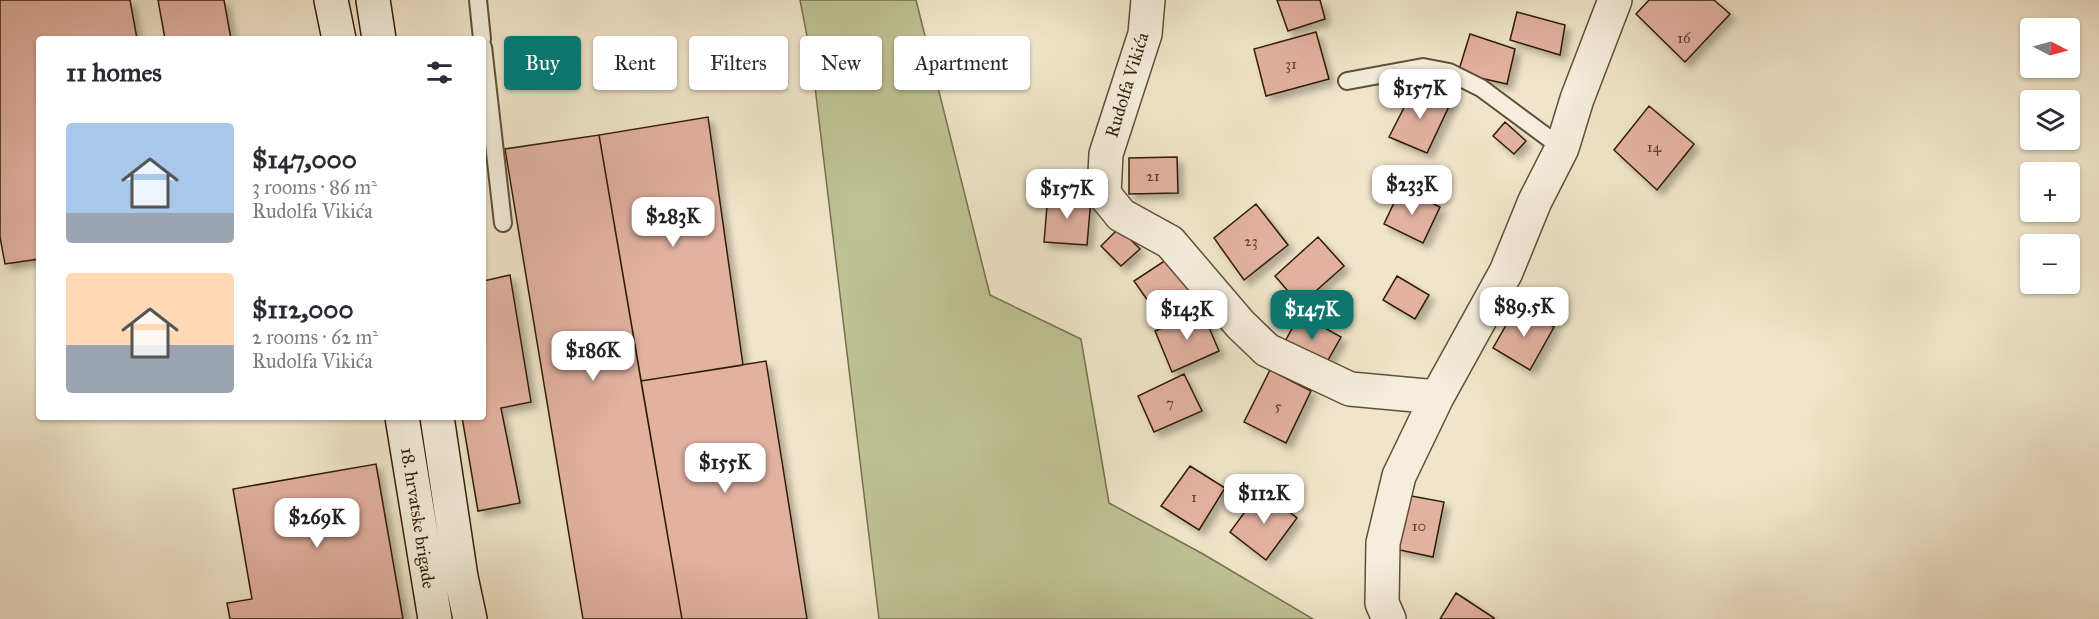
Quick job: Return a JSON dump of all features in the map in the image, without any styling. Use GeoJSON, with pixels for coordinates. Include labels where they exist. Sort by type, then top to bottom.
{"type":"FeatureCollection","features":[{"type":"Feature","properties":{"kind":"street"},"geometry":{"type":"LineString","coordinates":[[331,0],[338,36]]}},
{"type":"Feature","properties":{"kind":"street"},"geometry":{"type":"LineString","coordinates":[[373,0],[379,36]]}},
{"type":"Feature","properties":{"kind":"street","name":"Rudolfa Vikića"},"geometry":{"type":"LineString","coordinates":[[1148,0],[1145,34],[1106,153],[1104,194],[1121,215],[1170,242],[1239,324],[1267,350],[1350,389],[1437,397]]}},
{"type":"Feature","properties":{"kind":"street"},"geometry":{"type":"LineString","coordinates":[[1389,619],[1382,603],[1383,543],[1399,476],[1437,397],[1506,272],[1535,201],[1562,148],[1614,0]]}},
{"type":"Feature","properties":{"kind":"street","name":"18. hrvatske brigade"},"geometry":{"type":"LineString","coordinates":[[402,420],[435,619]]}},
{"type":"Feature","properties":{"kind":"street","name":"18. hrvatske brigade"},"geometry":{"type":"LineString","coordinates":[[438,420],[461,577],[470,619]]}},
{"type":"Feature","properties":{"kind":"lane"},"geometry":{"type":"LineString","coordinates":[[478,0],[482,36]]}},
{"type":"Feature","properties":{"kind":"lane"},"geometry":{"type":"LineString","coordinates":[[1347,81],[1423,67],[1449,72],[1481,88],[1562,148]]}},
{"type":"Feature","properties":{"kind":"lane"},"geometry":{"type":"LineString","coordinates":[[486,105],[488,144],[502,223]]}},
{"type":"Feature","properties":{"kind":"green space"},"geometry":{"type":"Polygon","coordinates":[[[800,0],[916,0],[925,36],[894,36],[894,90],[939,90],[990,295],[1081,339],[1109,503],[1203,554],[1313,619],[879,619],[815,90],[882,90],[882,36],[807,36],[800,0]]]}},
{"type":"Feature","properties":{"kind":"building"},"geometry":{"type":"Polygon","coordinates":[[[0,0],[130,0],[136,36],[36,36],[36,259],[5,264],[0,237],[0,0]]]}},
{"type":"Feature","properties":{"kind":"building"},"geometry":{"type":"Polygon","coordinates":[[[158,0],[224,0],[230,36],[164,36],[158,0]]]}},
{"type":"Feature","properties":{"kind":"building"},"geometry":{"type":"Polygon","coordinates":[[[1277,0],[1320,0],[1325,19],[1288,31],[1277,0]]]}},
{"type":"Feature","properties":{"kind":"building"},"geometry":{"type":"Polygon","coordinates":[[[1649,0],[1714,0],[1730,14],[1685,62],[1636,14],[1649,0]]]}},
{"type":"Feature","properties":{"kind":"building"},"geometry":{"type":"Polygon","coordinates":[[[1517,12],[1565,25],[1560,55],[1510,40],[1517,12]]]}},
{"type":"Feature","properties":{"kind":"building"},"geometry":{"type":"Polygon","coordinates":[[[1316,32],[1329,79],[1266,96],[1254,49],[1316,32]]]}},
{"type":"Feature","properties":{"kind":"building"},"geometry":{"type":"Polygon","coordinates":[[[1470,34],[1515,49],[1507,84],[1458,73],[1470,34]]]}},
{"type":"Feature","properties":{"kind":"building"},"geometry":{"type":"Polygon","coordinates":[[[1415,86],[1451,102],[1427,153],[1389,137],[1415,86]]]}},
{"type":"Feature","properties":{"kind":"building"},"geometry":{"type":"Polygon","coordinates":[[[1649,106],[1694,144],[1657,190],[1614,150],[1649,106]]]}},
{"type":"Feature","properties":{"kind":"building"},"geometry":{"type":"Polygon","coordinates":[[[708,117],[743,365],[641,381],[599,135],[708,117]]]}},
{"type":"Feature","properties":{"kind":"building"},"geometry":{"type":"Polygon","coordinates":[[[1505,122],[1526,141],[1514,154],[1493,136],[1505,122]]]}},
{"type":"Feature","properties":{"kind":"building"},"geometry":{"type":"Polygon","coordinates":[[[599,135],[682,619],[583,619],[505,149],[599,135]]]}},
{"type":"Feature","properties":{"kind":"building"},"geometry":{"type":"Polygon","coordinates":[[[1177,157],[1178,193],[1129,194],[1129,158],[1177,157]]]}},
{"type":"Feature","properties":{"kind":"building"},"geometry":{"type":"Polygon","coordinates":[[[1401,188],[1440,207],[1423,243],[1384,224],[1401,188]]]}},
{"type":"Feature","properties":{"kind":"building"},"geometry":{"type":"Polygon","coordinates":[[[1048,194],[1091,198],[1087,245],[1044,242],[1048,194]]]}},
{"type":"Feature","properties":{"kind":"building"},"geometry":{"type":"Polygon","coordinates":[[[1256,204],[1288,245],[1244,280],[1214,238],[1256,204]]]}},
{"type":"Feature","properties":{"kind":"building"},"geometry":{"type":"Polygon","coordinates":[[[1119,228],[1140,249],[1121,266],[1101,246],[1119,228]]]}},
{"type":"Feature","properties":{"kind":"building"},"geometry":{"type":"Polygon","coordinates":[[[1318,237],[1344,266],[1300,305],[1275,276],[1318,237]]]}},
{"type":"Feature","properties":{"kind":"building"},"geometry":{"type":"Polygon","coordinates":[[[1172,256],[1198,292],[1160,318],[1134,281],[1172,256]]]}},
{"type":"Feature","properties":{"kind":"building"},"geometry":{"type":"Polygon","coordinates":[[[510,275],[531,402],[501,408],[520,503],[478,511],[463,420],[486,420],[486,280],[510,275]]]}},
{"type":"Feature","properties":{"kind":"building"},"geometry":{"type":"Polygon","coordinates":[[[1397,276],[1429,295],[1415,319],[1383,300],[1397,276]]]}},
{"type":"Feature","properties":{"kind":"building"},"geometry":{"type":"Polygon","coordinates":[[[1517,306],[1554,327],[1530,370],[1493,348],[1517,306]]]}},
{"type":"Feature","properties":{"kind":"building"},"geometry":{"type":"Polygon","coordinates":[[[1202,311],[1219,351],[1172,372],[1155,331],[1202,311]]]}},
{"type":"Feature","properties":{"kind":"building"},"geometry":{"type":"Polygon","coordinates":[[[1300,314],[1341,337],[1323,369],[1283,345],[1300,314]]]}},
{"type":"Feature","properties":{"kind":"building"},"geometry":{"type":"Polygon","coordinates":[[[766,361],[807,619],[682,619],[641,381],[766,361]]]}},
{"type":"Feature","properties":{"kind":"building"},"geometry":{"type":"Polygon","coordinates":[[[1270,370],[1311,391],[1286,443],[1244,422],[1270,370]]]}},
{"type":"Feature","properties":{"kind":"building"},"geometry":{"type":"Polygon","coordinates":[[[1184,374],[1202,411],[1154,432],[1138,396],[1184,374]]]}},
{"type":"Feature","properties":{"kind":"building"},"geometry":{"type":"Polygon","coordinates":[[[376,464],[403,619],[230,619],[227,603],[252,599],[233,489],[376,464]]]}},
{"type":"Feature","properties":{"kind":"building"},"geometry":{"type":"Polygon","coordinates":[[[1190,466],[1225,488],[1199,530],[1161,506],[1190,466]]]}},
{"type":"Feature","properties":{"kind":"building"},"geometry":{"type":"Polygon","coordinates":[[[1261,490],[1297,518],[1266,560],[1230,532],[1261,490]]]}},
{"type":"Feature","properties":{"kind":"building"},"geometry":{"type":"Polygon","coordinates":[[[1406,495],[1444,502],[1433,557],[1395,549],[1406,495]]]}},
{"type":"Feature","properties":{"kind":"building"},"geometry":{"type":"Polygon","coordinates":[[[1456,593],[1494,618],[1494,619],[1440,619],[1456,593]]]}}]}
